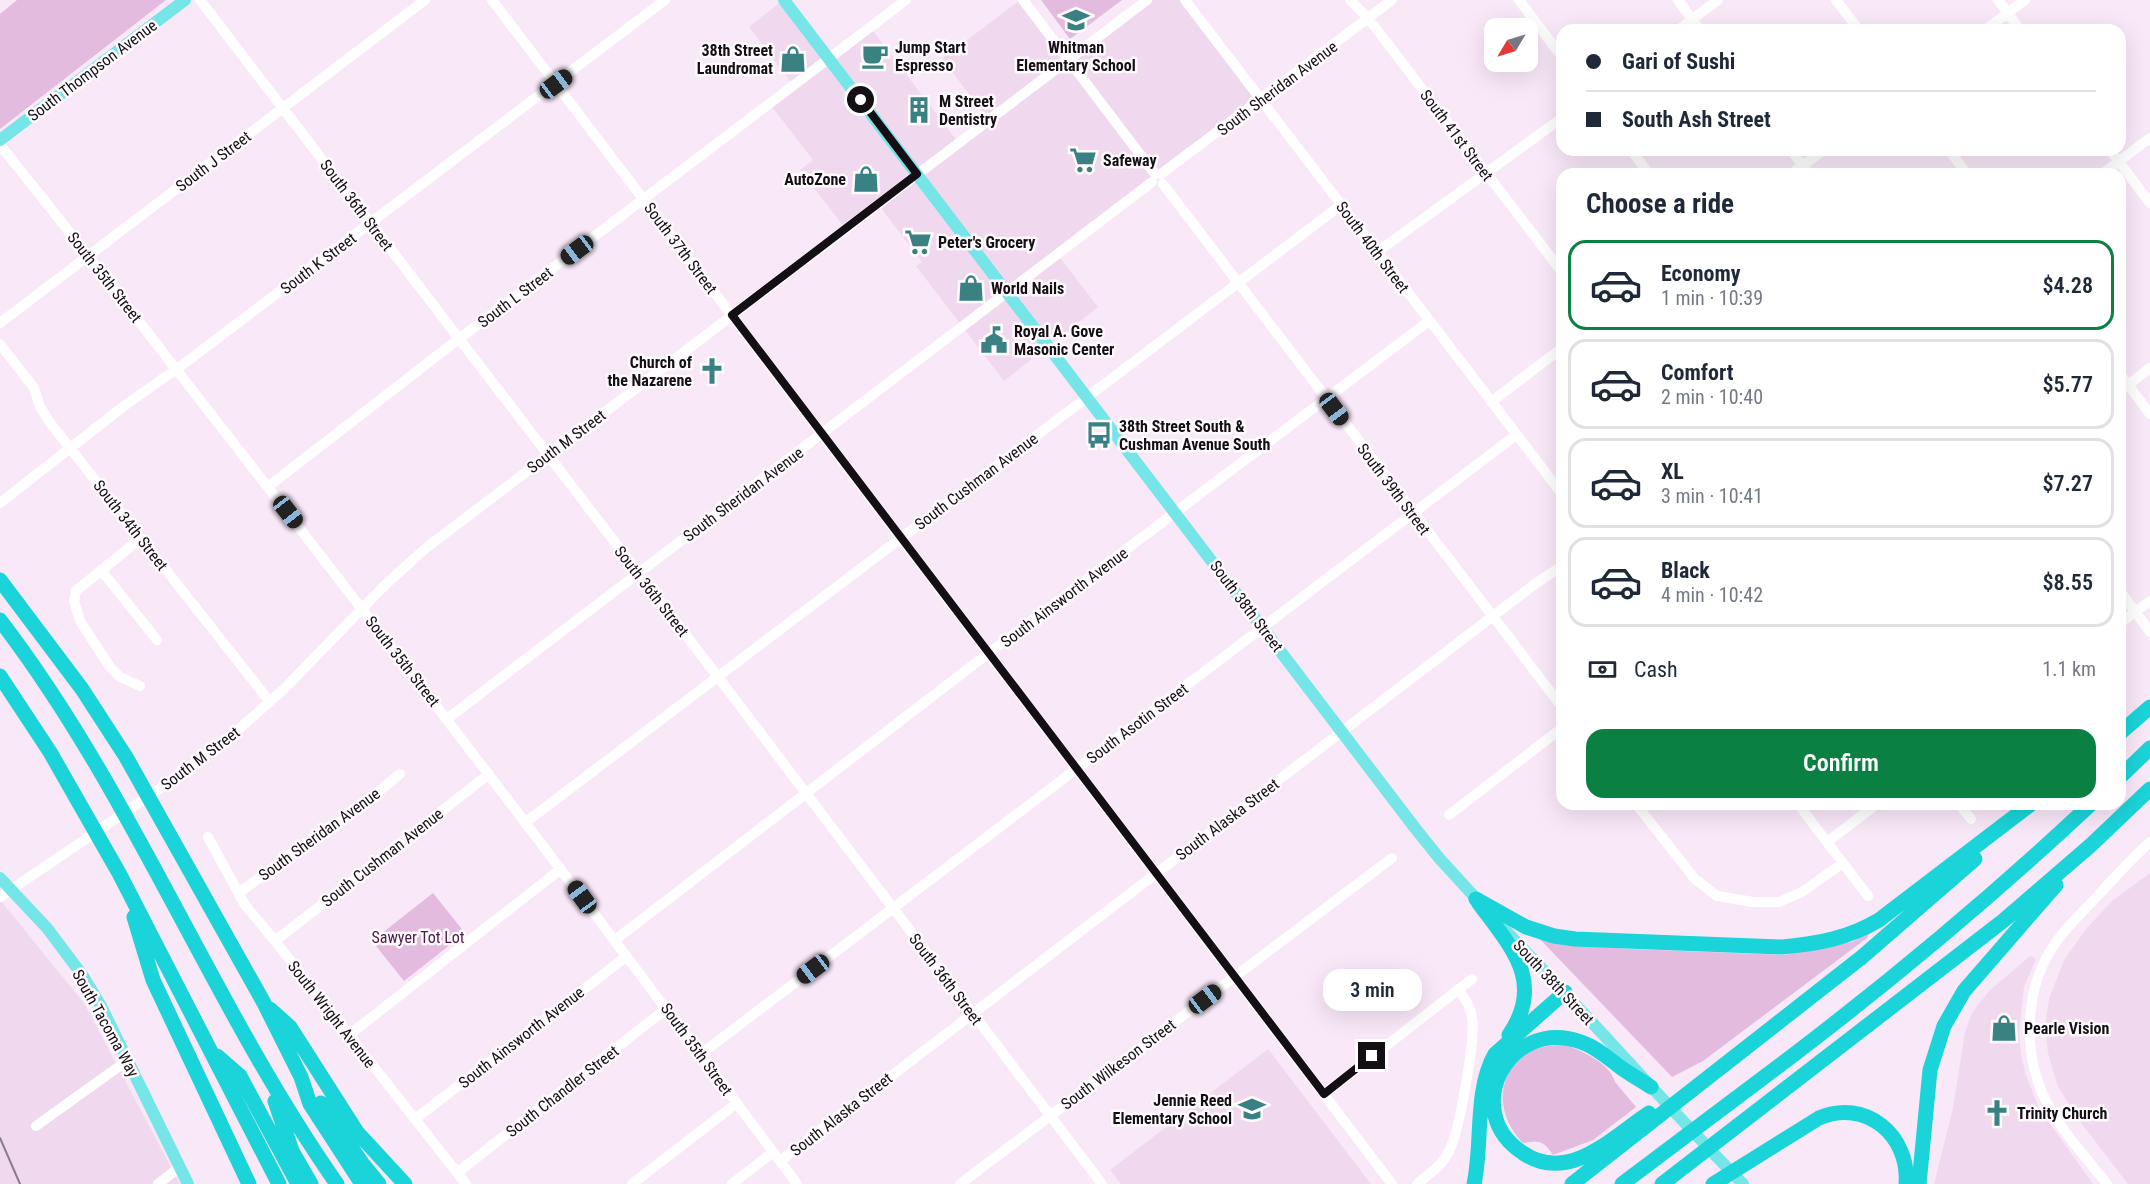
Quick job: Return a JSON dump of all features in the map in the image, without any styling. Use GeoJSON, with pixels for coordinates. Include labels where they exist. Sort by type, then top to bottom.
{"type":"FeatureCollection","features":[{"type":"Feature","properties":{"kind":"highway"},"geometry":{"type":"LineString","coordinates":[[0,580],[82,689],[126,757],[264,1003],[301,1077],[310,1104],[362,1184]]}},
{"type":"Feature","properties":{"kind":"highway"},"geometry":{"type":"LineString","coordinates":[[0,620],[43,679],[100,773],[146,852],[268,1078],[337,1184]]}},
{"type":"Feature","properties":{"kind":"highway"},"geometry":{"type":"LineString","coordinates":[[0,676],[50,752],[122,879],[279,1184]]}},
{"type":"Feature","properties":{"kind":"highway"},"geometry":{"type":"LineString","coordinates":[[2126,728],[2150,707]]}},
{"type":"Feature","properties":{"kind":"highway"},"geometry":{"type":"LineString","coordinates":[[2126,771],[2150,748]]}},
{"type":"Feature","properties":{"kind":"highway"},"geometry":{"type":"LineString","coordinates":[[1662,1184],[2003,921],[2091,845],[2150,789]]}},
{"type":"Feature","properties":{"kind":"highway"},"geometry":{"type":"LineString","coordinates":[[1476,899],[1526,927],[1554,936],[1575,939],[1782,947],[1807,945],[1847,935],[1879,920],[2023,810]]}},
{"type":"Feature","properties":{"kind":"highway"},"geometry":{"type":"LineString","coordinates":[[1572,1184],[1862,957],[2031,810]]}},
{"type":"Feature","properties":{"kind":"highway"},"geometry":{"type":"LineString","coordinates":[[1622,1184],[1796,1053],[1895,974],[2003,883],[2084,810]]}},
{"type":"Feature","properties":{"kind":"highway"},"geometry":{"type":"LineString","coordinates":[[1919,1184],[1930,1070],[1944,1026],[1964,991],[2091,845]]}},
{"type":"Feature","properties":{"kind":"highway"},"geometry":{"type":"LineString","coordinates":[[122,879],[153,980],[249,1184]]}},
{"type":"Feature","properties":{"kind":"highway"},"geometry":{"type":"LineString","coordinates":[[1474,1184],[1480,1145],[1483,1089],[1488,1068],[1518,1020],[1526,999],[1526,988],[1517,960],[1476,899]]}},
{"type":"Feature","properties":{"kind":"highway"},"geometry":{"type":"LineString","coordinates":[[1495,1054],[1565,992]]}},
{"type":"Feature","properties":{"kind":"highway"},"geometry":{"type":"LineString","coordinates":[[264,1003],[290,1027],[357,1132],[405,1184]]}},
{"type":"Feature","properties":{"kind":"highway"},"geometry":{"type":"LineString","coordinates":[[1651,1087],[1583,1042],[1562,1038],[1545,1039],[1527,1044],[1505,1064],[1494,1089],[1495,1109],[1509,1142],[1523,1153],[1545,1162],[1570,1162],[1590,1153],[1768,1032]]}},
{"type":"Feature","properties":{"kind":"highway"},"geometry":{"type":"LineString","coordinates":[[210,1050],[240,1076],[298,1184]]}},
{"type":"Feature","properties":{"kind":"highway"},"geometry":{"type":"LineString","coordinates":[[301,1077],[379,1184]]}},
{"type":"Feature","properties":{"kind":"highway"},"geometry":{"type":"LineString","coordinates":[[268,1078],[292,1151],[311,1184]]}},
{"type":"Feature","properties":{"kind":"highway"},"geometry":{"type":"LineString","coordinates":[[1713,1184],[1805,1126],[1828,1115],[1839,1113],[1861,1115],[1874,1121],[1891,1134],[1903,1152],[1906,1184]]}},
{"type":"Feature","properties":{"kind":"main road","name":"South Thompson Avenue"},"geometry":{"type":"LineString","coordinates":[[0,140],[185,0]]}},
{"type":"Feature","properties":{"kind":"main road","name":"South 38th Street"},"geometry":{"type":"LineString","coordinates":[[784,0],[1439,858],[1743,1184]]}},
{"type":"Feature","properties":{"kind":"main road","name":"South Tacoma Way"},"geometry":{"type":"LineString","coordinates":[[0,878],[46,928],[83,976],[128,1060],[188,1184]]}},
{"type":"Feature","properties":{"kind":"street","name":"South 36th Street"},"geometry":{"type":"LineString","coordinates":[[200,0],[1102,1184]]}},
{"type":"Feature","properties":{"kind":"street","name":"South J Street"},"geometry":{"type":"LineString","coordinates":[[0,323],[425,0]]}},
{"type":"Feature","properties":{"kind":"street","name":"South 37th Street"},"geometry":{"type":"LineString","coordinates":[[492,0],[1392,1184]]}},
{"type":"Feature","properties":{"kind":"street","name":"South K Street"},"geometry":{"type":"LineString","coordinates":[[0,503],[124,406],[370,224],[665,0]]}},
{"type":"Feature","properties":{"kind":"street","name":"South L Street"},"geometry":{"type":"LineString","coordinates":[[269,486],[458,339],[906,0]]}},
{"type":"Feature","properties":{"kind":"street","name":"South 39th Street"},"geometry":{"type":"LineString","coordinates":[[1023,0],[1556,699]]}},
{"type":"Feature","properties":{"kind":"street","name":"South M Street"},"geometry":{"type":"LineString","coordinates":[[0,897],[224,742],[270,702],[426,548],[1147,0]]}},
{"type":"Feature","properties":{"kind":"street","name":"South 40th Street"},"geometry":{"type":"LineString","coordinates":[[1185,0],[1556,486]]}},
{"type":"Feature","properties":{"kind":"street","name":"South 41st Street"},"geometry":{"type":"LineString","coordinates":[[1350,0],[1368,18],[1556,264]]}},
{"type":"Feature","properties":{"kind":"street","name":"South Sheridan Avenue"},"geometry":{"type":"LineString","coordinates":[[447,719],[1392,0]]}},
{"type":"Feature","properties":{"kind":"street"},"geometry":{"type":"LineString","coordinates":[[1520,0],[1556,49]]}},
{"type":"Feature","properties":{"kind":"street"},"geometry":{"type":"LineString","coordinates":[[1678,0],[1696,24]]}},
{"type":"Feature","properties":{"kind":"street"},"geometry":{"type":"LineString","coordinates":[[1686,24],[1718,0]]}},
{"type":"Feature","properties":{"kind":"street"},"geometry":{"type":"LineString","coordinates":[[1836,0],[1854,24]]}},
{"type":"Feature","properties":{"kind":"street"},"geometry":{"type":"LineString","coordinates":[[1998,0],[2016,24]]}},
{"type":"Feature","properties":{"kind":"street"},"geometry":{"type":"LineString","coordinates":[[1993,24],[2025,0]]}},
{"type":"Feature","properties":{"kind":"street"},"geometry":{"type":"LineString","coordinates":[[1377,252],[1556,122]]}},
{"type":"Feature","properties":{"kind":"street"},"geometry":{"type":"LineString","coordinates":[[2110,168],[2150,138]]}},
{"type":"Feature","properties":{"kind":"street","name":"South 35th Street"},"geometry":{"type":"LineString","coordinates":[[0,146],[89,255],[363,608],[667,1008],[797,1184]]}},
{"type":"Feature","properties":{"kind":"street"},"geometry":{"type":"LineString","coordinates":[[1808,168],[1819,156]]}},
{"type":"Feature","properties":{"kind":"street"},"geometry":{"type":"LineString","coordinates":[[2114,156],[2124,168]]}},
{"type":"Feature","properties":{"kind":"street"},"geometry":{"type":"LineString","coordinates":[[2126,171],[2150,203]]}},
{"type":"Feature","properties":{"kind":"street","name":"South Cushman Avenue"},"geometry":{"type":"LineString","coordinates":[[526,822],[1341,205]]}},
{"type":"Feature","properties":{"kind":"street","name":"South Ainsworth Avenue"},"geometry":{"type":"LineString","coordinates":[[615,940],[989,653],[1430,321]]}},
{"type":"Feature","properties":{"kind":"street","name":"South 34th Street"},"geometry":{"type":"LineString","coordinates":[[0,344],[34,388],[44,414],[270,702]]}},
{"type":"Feature","properties":{"kind":"street"},"geometry":{"type":"LineString","coordinates":[[1491,402],[1556,353]]}},
{"type":"Feature","properties":{"kind":"street"},"geometry":{"type":"LineString","coordinates":[[2126,386],[2150,368]]}},
{"type":"Feature","properties":{"kind":"street"},"geometry":{"type":"LineString","coordinates":[[2126,390],[2150,414]]}},
{"type":"Feature","properties":{"kind":"street","name":"South Asotin Street"},"geometry":{"type":"LineString","coordinates":[[701,1054],[1516,435]]}},
{"type":"Feature","properties":{"kind":"street"},"geometry":{"type":"LineString","coordinates":[[140,686],[120,677],[110,667],[80,621],[75,609],[74,597],[76,591],[141,538]]}},
{"type":"Feature","properties":{"kind":"street"},"geometry":{"type":"LineString","coordinates":[[101,570],[157,640]]}},
{"type":"Feature","properties":{"kind":"street","name":"South Alaska Street"},"geometry":{"type":"LineString","coordinates":[[732,1184],[777,1156],[972,1013],[1556,570]]}},
{"type":"Feature","properties":{"kind":"street"},"geometry":{"type":"LineString","coordinates":[[2126,599],[2150,633]]}},
{"type":"Feature","properties":{"kind":"street"},"geometry":{"type":"LineString","coordinates":[[2126,619],[2150,601]]}},
{"type":"Feature","properties":{"kind":"street"},"geometry":{"type":"LineString","coordinates":[[1449,815],[1556,733]]}},
{"type":"Feature","properties":{"kind":"street","name":"South Sheridan Avenue"},"geometry":{"type":"LineString","coordinates":[[239,893],[304,844],[347,817],[400,774]]}},
{"type":"Feature","properties":{"kind":"street","name":"South Cushman Avenue"},"geometry":{"type":"LineString","coordinates":[[275,941],[489,774]]}},
{"type":"Feature","properties":{"kind":"street"},"geometry":{"type":"LineString","coordinates":[[1641,810],[1692,875],[1709,892],[1717,896],[1733,900],[1786,900],[1802,892],[1843,863]]}},
{"type":"Feature","properties":{"kind":"street"},"geometry":{"type":"LineString","coordinates":[[1803,810],[1868,896]]}},
{"type":"Feature","properties":{"kind":"street"},"geometry":{"type":"LineString","coordinates":[[1827,842],[1869,810]]}},
{"type":"Feature","properties":{"kind":"street"},"geometry":{"type":"LineString","coordinates":[[1964,810],[1971,819]]}},
{"type":"Feature","properties":{"kind":"street","name":"South Wright Avenue"},"geometry":{"type":"LineString","coordinates":[[208,837],[245,905],[466,1184]]}},
{"type":"Feature","properties":{"kind":"street"},"geometry":{"type":"LineString","coordinates":[[2107,1184],[2062,1127],[2044,1097],[2030,1046],[2031,1006],[2040,975],[2054,946],[2073,920],[2150,842]]}},
{"type":"Feature","properties":{"kind":"street","name":"South Wilkeson Street"},"geometry":{"type":"LineString","coordinates":[[960,1184],[1392,858]]}},
{"type":"Feature","properties":{"kind":"street"},"geometry":{"type":"LineString","coordinates":[[349,1035],[561,869]]}},
{"type":"Feature","properties":{"kind":"street","name":"South Ainsworth Avenue"},"geometry":{"type":"LineString","coordinates":[[415,1119],[627,956]]}},
{"type":"Feature","properties":{"kind":"street"},"geometry":{"type":"LineString","coordinates":[[1324,1094],[1472,979]]}},
{"type":"Feature","properties":{"kind":"street"},"geometry":{"type":"LineString","coordinates":[[1417,1184],[1447,1156],[1454,1140],[1473,1027],[1468,1006],[1458,990]]}},
{"type":"Feature","properties":{"kind":"street","name":"South Chandler Street"},"geometry":{"type":"LineString","coordinates":[[457,1173],[667,1008]]}},
{"type":"Feature","properties":{"kind":"street"},"geometry":{"type":"LineString","coordinates":[[36,1126],[128,1060]]}},
{"type":"Feature","properties":{"kind":"street"},"geometry":{"type":"LineString","coordinates":[[632,1184],[737,1103]]}},
{"type":"Feature","properties":{"kind":"street"},"geometry":{"type":"LineString","coordinates":[[158,1184],[180,1167]]}},
{"type":"Feature","properties":{"kind":"shaded area"},"geometry":{"type":"Polygon","coordinates":[[[783,0],[829,58],[870,27],[958,142],[988,119],[942,59],[1020,0],[1067,59],[1147,0],[1185,0],[1261,100],[1161,174],[1058,255],[1098,307],[1004,381],[916,266],[922,262],[878,204],[845,228],[800,170],[813,160],[769,103],[793,85],[749,27],[783,0]]]}},
{"type":"Feature","properties":{"kind":"shaded area"},"geometry":{"type":"Polygon","coordinates":[[[2150,873],[2150,1184],[2128,1184],[2075,1115],[2057,1084],[2048,1053],[2045,1027],[2049,999],[2064,960],[2086,929],[2112,901],[2150,873]]]}},
{"type":"Feature","properties":{"kind":"shaded area"},"geometry":{"type":"Polygon","coordinates":[[[0,900],[84,1003],[180,1184],[0,1184],[0,900]]]}},
{"type":"Feature","properties":{"kind":"shaded area"},"geometry":{"type":"Polygon","coordinates":[[[2030,956],[2036,959],[2024,987],[2019,1033],[2026,1075],[2039,1108],[2093,1184],[1934,1184],[1953,1108],[1965,1032],[1972,1013],[1989,991],[2030,956]]]}},
{"type":"Feature","properties":{"kind":"shaded area","name":"Jennie Reed Elementary School"},"geometry":{"type":"Polygon","coordinates":[[[1268,1049],[1371,1184],[1121,1184],[1110,1170],[1268,1049]]]}},
{"type":"Feature","properties":{"kind":"green space"},"geometry":{"type":"Polygon","coordinates":[[[17,0],[166,0],[0,129],[0,14],[17,0]]]}},
{"type":"Feature","properties":{"kind":"green space","name":"Whitman Elementary School"},"geometry":{"type":"Polygon","coordinates":[[[1041,0],[1122,0],[1070,39],[1041,0]]]}},
{"type":"Feature","properties":{"kind":"green space","name":"Sawyer Tot Lot"},"geometry":{"type":"Polygon","coordinates":[[[433,893],[465,933],[404,981],[372,941],[433,893]]]}},
{"type":"Feature","properties":{"kind":"green space"},"geometry":{"type":"Polygon","coordinates":[[[1870,932],[1867,938],[1703,1061],[1672,1077],[1536,935],[1569,945],[1784,955],[1852,942],[1870,932]]]}},
{"type":"Feature","properties":{"kind":"green space"},"geometry":{"type":"Polygon","coordinates":[[[1565,1045],[1587,1054],[1608,1069],[1615,1082],[1636,1107],[1593,1140],[1553,1155],[1541,1143],[1523,1143],[1508,1120],[1503,1096],[1505,1083],[1518,1061],[1538,1048],[1565,1045]]]}},
{"type":"Feature","properties":{"kind":"railway"},"geometry":{"type":"LineString","coordinates":[[0,1138],[20,1184]]}},
{"type":"Feature","properties":{"kind":"place","name":"Whitman Elementary School"},"geometry":{"type":"Point","coordinates":[1076,20]}},
{"type":"Feature","properties":{"kind":"place","name":"Jump Start Espresso"},"geometry":{"type":"Point","coordinates":[875,56]}},
{"type":"Feature","properties":{"kind":"place","name":"38th Street Laundromat"},"geometry":{"type":"Point","coordinates":[793,59]}},
{"type":"Feature","properties":{"kind":"place","name":"M Street Dentistry"},"geometry":{"type":"Point","coordinates":[919,110]}},
{"type":"Feature","properties":{"kind":"place","name":"Safeway"},"geometry":{"type":"Point","coordinates":[1083,160]}},
{"type":"Feature","properties":{"kind":"place","name":"AutoZone"},"geometry":{"type":"Point","coordinates":[866,179]}},
{"type":"Feature","properties":{"kind":"place","name":"Peter's Grocery"},"geometry":{"type":"Point","coordinates":[918,242]}},
{"type":"Feature","properties":{"kind":"place","name":"World Nails"},"geometry":{"type":"Point","coordinates":[971,288]}},
{"type":"Feature","properties":{"kind":"place","name":"Royal A. Gove Masonic Center"},"geometry":{"type":"Point","coordinates":[994,340]}},
{"type":"Feature","properties":{"kind":"place","name":"Church of the Nazarene"},"geometry":{"type":"Point","coordinates":[712,371]}},
{"type":"Feature","properties":{"kind":"place","name":"38th Street South & Cushman Avenue South"},"geometry":{"type":"Point","coordinates":[1099,435]}},
{"type":"Feature","properties":{"kind":"place","name":"Pearle Vision"},"geometry":{"type":"Point","coordinates":[2004,1028]}},
{"type":"Feature","properties":{"kind":"place","name":"Jennie Reed Elementary School"},"geometry":{"type":"Point","coordinates":[1252,1109]}},
{"type":"Feature","properties":{"kind":"place","name":"Trinity Church"},"geometry":{"type":"Point","coordinates":[1997,1113]}},
{"type":"Feature","properties":{"kind":"route"},"geometry":{"type":"LineString","coordinates":[[861,100],[917,174],[732,315],[1324,1094],[1372,1056]]}}]}
